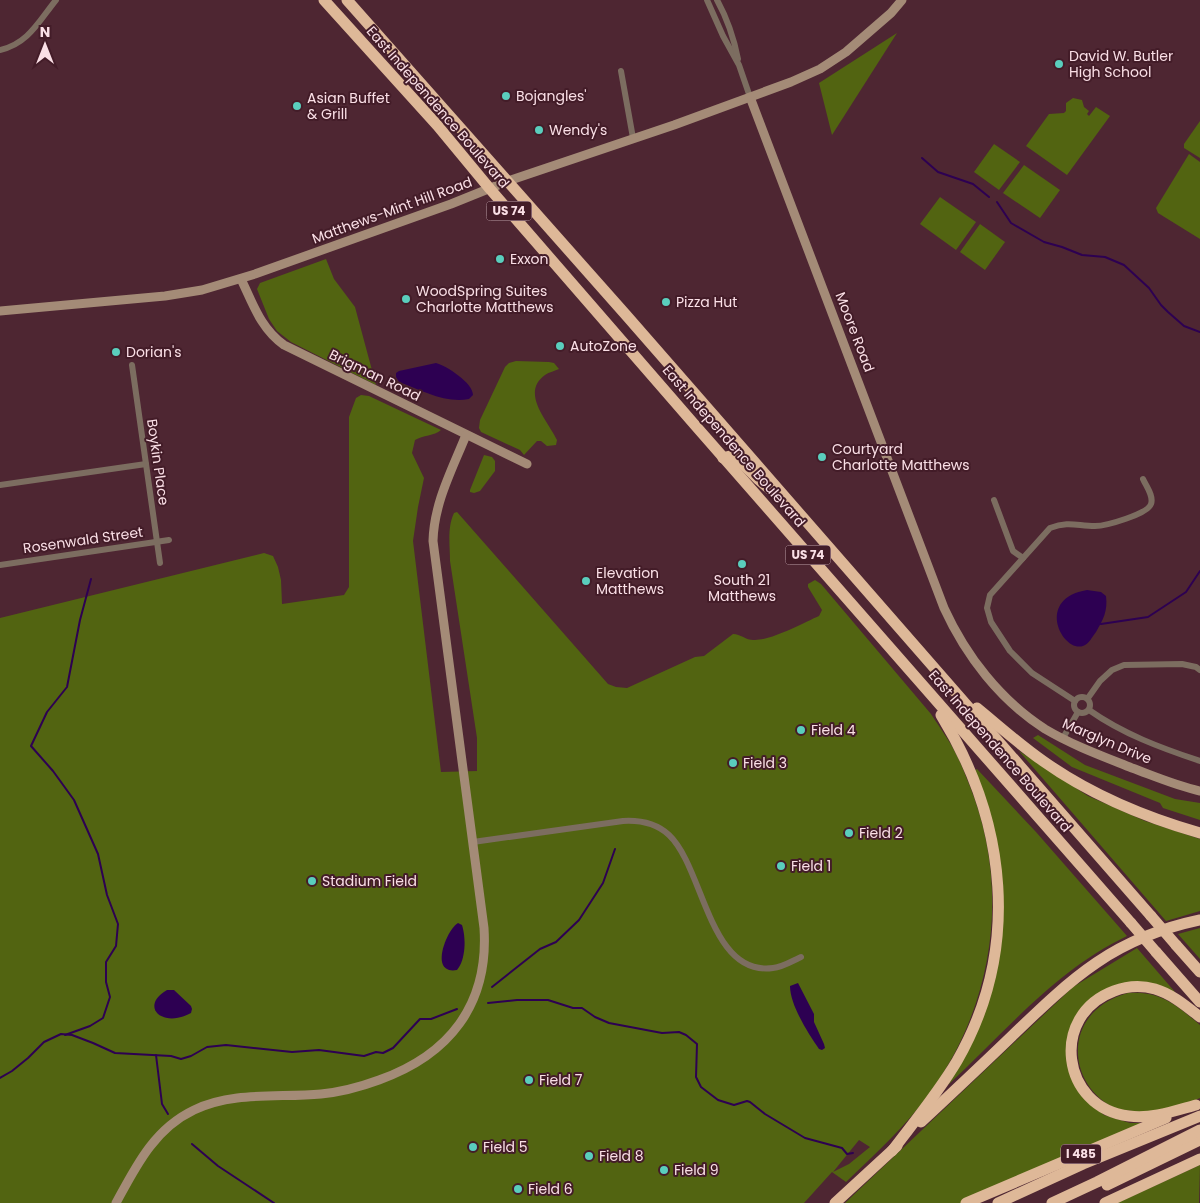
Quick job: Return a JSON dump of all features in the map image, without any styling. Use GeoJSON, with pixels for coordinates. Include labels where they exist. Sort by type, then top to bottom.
{"type":"FeatureCollection","features":[{"type":"Feature","properties":{"kind":"highway","name":"East Independence Boulevard"},"geometry":{"type":"LineString","coordinates":[[324,0],[437,125],[723,458],[1200,1002]]}},
{"type":"Feature","properties":{"kind":"highway","name":"East Independence Boulevard"},"geometry":{"type":"LineString","coordinates":[[347,0],[508,181],[1200,972]]}},
{"type":"Feature","properties":{"kind":"highway"},"geometry":{"type":"LineString","coordinates":[[723,458],[736,457],[758,480],[799,514]]}},
{"type":"Feature","properties":{"kind":"highway"},"geometry":{"type":"LineString","coordinates":[[892,1151],[946,1080],[970,1036],[988,982],[993,961],[998,920],[995,858],[989,824],[981,796],[958,744],[923,686]]}},
{"type":"Feature","properties":{"kind":"highway"},"geometry":{"type":"LineString","coordinates":[[951,688],[1026,749],[1081,785],[1146,816],[1200,833]]}},
{"type":"Feature","properties":{"kind":"highway"},"geometry":{"type":"LineString","coordinates":[[836,1203],[1051,998],[1085,970],[1104,957],[1143,936],[1200,920]]}},
{"type":"Feature","properties":{"kind":"highway"},"geometry":{"type":"LineString","coordinates":[[1199,1108],[1131,1117],[1108,1110],[1095,1102],[1080,1084],[1072,1062],[1071,1046],[1077,1024],[1085,1011],[1103,995],[1126,987],[1157,990],[1171,997],[1200,1017]]}},
{"type":"Feature","properties":{"kind":"highway","name":"I 485"},"geometry":{"type":"LineString","coordinates":[[966,1203],[1199,1108]]}},
{"type":"Feature","properties":{"kind":"highway","name":"I 485"},"geometry":{"type":"LineString","coordinates":[[998,1203],[1199,1108]]}},
{"type":"Feature","properties":{"kind":"highway","name":"I 485"},"geometry":{"type":"LineString","coordinates":[[1052,1203],[1200,1130]]}},
{"type":"Feature","properties":{"kind":"highway"},"geometry":{"type":"LineString","coordinates":[[1070,1203],[1200,1140]]}},
{"type":"Feature","properties":{"kind":"highway"},"geometry":{"type":"LineString","coordinates":[[1105,1203],[1200,1159]]}},
{"type":"Feature","properties":{"kind":"street"},"geometry":{"type":"LineString","coordinates":[[0,50],[21,42],[56,0]]}},
{"type":"Feature","properties":{"kind":"street"},"geometry":{"type":"LineString","coordinates":[[707,0],[723,36],[739,65]]}},
{"type":"Feature","properties":{"kind":"street"},"geometry":{"type":"LineString","coordinates":[[717,0],[736,47],[739,65],[750,97]]}},
{"type":"Feature","properties":{"kind":"street","name":"Matthews-Mint Hill Road"},"geometry":{"type":"LineString","coordinates":[[0,312],[165,296],[202,290],[241,279],[508,181],[798,79],[833,61],[869,34],[902,0]]}},
{"type":"Feature","properties":{"kind":"street"},"geometry":{"type":"LineString","coordinates":[[621,71],[634,138]]}},
{"type":"Feature","properties":{"kind":"street","name":"Moore Road"},"geometry":{"type":"LineString","coordinates":[[750,97],[932,577]]}},
{"type":"Feature","properties":{"kind":"street","name":"Brigman Road"},"geometry":{"type":"LineString","coordinates":[[241,279],[261,321],[270,334],[284,345],[527,464]]}},
{"type":"Feature","properties":{"kind":"street","name":"Boykin Place"},"geometry":{"type":"LineString","coordinates":[[132,365],[160,563]]}},
{"type":"Feature","properties":{"kind":"street"},"geometry":{"type":"LineString","coordinates":[[116,1203],[150,1144],[167,1127],[195,1109],[231,1098],[301,1096],[349,1090],[393,1075],[426,1057],[444,1042],[467,1012],[477,988],[483,964],[484,928],[433,541],[434,521],[439,501],[466,435]]}},
{"type":"Feature","properties":{"kind":"street"},"geometry":{"type":"LineString","coordinates":[[0,485],[146,464]]}},
{"type":"Feature","properties":{"kind":"street"},"geometry":{"type":"LineString","coordinates":[[1075,701],[1032,673],[1010,651],[991,622],[987,608],[990,595],[1050,528],[1063,523],[1097,526],[1148,510],[1152,503],[1151,494],[1143,479]]}},
{"type":"Feature","properties":{"kind":"street"},"geometry":{"type":"LineString","coordinates":[[994,500],[1013,551],[1023,558]]}},
{"type":"Feature","properties":{"kind":"street","name":"Rosenwald Street"},"geometry":{"type":"LineString","coordinates":[[0,565],[169,540]]}},
{"type":"Feature","properties":{"kind":"street","name":"Marglyn Drive"},"geometry":{"type":"LineString","coordinates":[[932,577],[953,627],[980,668],[998,689],[1023,712],[1044,728],[1098,755],[1181,786],[1200,791]]}},
{"type":"Feature","properties":{"kind":"street"},"geometry":{"type":"LineString","coordinates":[[1088,698],[1100,681],[1112,670],[1124,665],[1182,664],[1196,667],[1200,670]]}},
{"type":"Feature","properties":{"kind":"street"},"geometry":{"type":"LineString","coordinates":[[1081,697],[1088,698],[1091,704],[1089,710],[1083,713],[1078,712],[1074,707],[1075,701],[1081,697]]}},
{"type":"Feature","properties":{"kind":"street"},"geometry":{"type":"LineString","coordinates":[[1089,710],[1114,727],[1200,761]]}},
{"type":"Feature","properties":{"kind":"street"},"geometry":{"type":"LineString","coordinates":[[1063,738],[1078,712]]}},
{"type":"Feature","properties":{"kind":"street"},"geometry":{"type":"LineString","coordinates":[[473,842],[623,821],[638,821],[650,824],[666,833],[678,846],[720,935],[733,955],[748,965],[765,969],[780,967],[802,957]]}},
{"type":"Feature","properties":{"kind":"green space"},"geometry":{"type":"Polygon","coordinates":[[[897,33],[832,135],[819,83],[897,33]]]}},
{"type":"Feature","properties":{"kind":"green space"},"geometry":{"type":"Polygon","coordinates":[[[1073,98],[1082,100],[1084,107],[1089,111],[1087,114],[1089,116],[1096,107],[1110,116],[1067,175],[1026,146],[1049,114],[1064,113],[1066,111],[1066,103],[1073,98]]]}},
{"type":"Feature","properties":{"kind":"green space"},"geometry":{"type":"Polygon","coordinates":[[[1200,121],[1200,158],[1184,148],[1184,144],[1200,121]]]}},
{"type":"Feature","properties":{"kind":"green space"},"geometry":{"type":"Polygon","coordinates":[[[994,144],[1020,162],[999,190],[974,172],[994,144]]]}},
{"type":"Feature","properties":{"kind":"green space"},"geometry":{"type":"Polygon","coordinates":[[[1189,154],[1200,162],[1200,239],[1158,213],[1156,208],[1189,154]]]}},
{"type":"Feature","properties":{"kind":"green space"},"geometry":{"type":"Polygon","coordinates":[[[1024,165],[1060,190],[1040,218],[1003,193],[1024,165]]]}},
{"type":"Feature","properties":{"kind":"green space"},"geometry":{"type":"Polygon","coordinates":[[[940,197],[976,222],[956,250],[920,224],[940,197]]]}},
{"type":"Feature","properties":{"kind":"green space"},"geometry":{"type":"Polygon","coordinates":[[[980,224],[1005,242],[985,270],[960,252],[980,224]]]}},
{"type":"Feature","properties":{"kind":"green space"},"geometry":{"type":"Polygon","coordinates":[[[326,259],[334,279],[355,307],[376,385],[291,342],[277,331],[269,319],[257,289],[260,283],[326,259]]]}},
{"type":"Feature","properties":{"kind":"green space"},"geometry":{"type":"Polygon","coordinates":[[[516,361],[549,362],[554,363],[559,369],[545,375],[538,382],[535,390],[538,407],[557,440],[556,445],[547,446],[541,441],[537,441],[524,455],[520,450],[481,432],[479,428],[480,420],[505,367],[509,363],[516,361]]]}},
{"type":"Feature","properties":{"kind":"green space"},"geometry":{"type":"Polygon","coordinates":[[[361,395],[369,396],[441,430],[415,440],[412,453],[424,478],[413,541],[441,772],[477,771],[477,738],[450,561],[450,525],[454,513],[457,512],[608,684],[627,688],[695,657],[704,656],[733,634],[752,640],[762,639],[779,634],[819,616],[822,610],[808,587],[808,584],[815,580],[821,584],[931,714],[948,740],[959,759],[969,784],[982,823],[990,863],[992,904],[989,944],[982,984],[969,1022],[951,1059],[929,1094],[900,1129],[846,1182],[832,1172],[804,1203],[0,1203],[0,618],[264,553],[273,556],[278,567],[281,580],[282,604],[344,595],[349,587],[349,417],[356,398],[361,395]],[[859,1140],[833,1172],[849,1164],[870,1147],[859,1140]]]}},
{"type":"Feature","properties":{"kind":"green space"},"geometry":{"type":"Polygon","coordinates":[[[484,455],[492,457],[495,461],[495,471],[480,491],[470,492],[470,490],[484,455]]]}},
{"type":"Feature","properties":{"kind":"green space"},"geometry":{"type":"Polygon","coordinates":[[[1038,735],[1085,765],[1175,799],[1200,803],[1200,820],[1163,808],[1160,803],[1072,767],[1033,738],[1038,735]]]}},
{"type":"Feature","properties":{"kind":"green space"},"geometry":{"type":"Polygon","coordinates":[[[1019,751],[1088,796],[1145,821],[1200,839],[1200,911],[1166,921],[1019,751]]]}},
{"type":"Feature","properties":{"kind":"green space"},"geometry":{"type":"Polygon","coordinates":[[[977,769],[1036,832],[1127,936],[1101,950],[1054,984],[948,1085],[963,1060],[1003,916],[1001,875],[975,770],[977,769]]]}},
{"type":"Feature","properties":{"kind":"green space"},"geometry":{"type":"Polygon","coordinates":[[[1200,928],[1200,959],[1178,934],[1200,928]]]}},
{"type":"Feature","properties":{"kind":"green space"},"geometry":{"type":"Polygon","coordinates":[[[1137,948],[1175,992],[1164,989],[1103,993],[1070,1043],[1088,1102],[1104,1115],[1130,1123],[1145,1123],[976,1203],[845,1203],[1073,987],[1137,948]]]}},
{"type":"Feature","properties":{"kind":"green space"},"geometry":{"type":"Polygon","coordinates":[[[1128,993],[1150,994],[1159,997],[1183,1011],[1200,1025],[1200,1098],[1165,1111],[1145,1113],[1115,1108],[1102,1100],[1091,1089],[1083,1076],[1079,1063],[1078,1048],[1080,1034],[1087,1021],[1097,1009],[1112,999],[1128,993]]]}},
{"type":"Feature","properties":{"kind":"green space"},"geometry":{"type":"Polygon","coordinates":[[[1200,1165],[1199,1203],[1117,1203],[1200,1165]]]}},
{"type":"Feature","properties":{"kind":"shaded area"},"geometry":{"type":"Polygon","coordinates":[[[436,363],[453,371],[464,380],[472,390],[473,395],[469,399],[451,400],[399,382],[396,377],[396,373],[399,371],[436,363]]]}},
{"type":"Feature","properties":{"kind":"shaded area"},"geometry":{"type":"Polygon","coordinates":[[[1087,590],[1101,592],[1106,596],[1106,611],[1089,642],[1083,646],[1075,646],[1062,634],[1057,614],[1061,604],[1071,595],[1087,590]]]}},
{"type":"Feature","properties":{"kind":"shaded area"},"geometry":{"type":"Polygon","coordinates":[[[458,923],[462,925],[463,930],[464,954],[457,970],[448,970],[443,966],[442,951],[449,934],[458,923]]]}},
{"type":"Feature","properties":{"kind":"shaded area"},"geometry":{"type":"Polygon","coordinates":[[[798,983],[814,1014],[814,1022],[825,1048],[822,1050],[819,1049],[805,1027],[793,1002],[790,986],[798,983]]]}},
{"type":"Feature","properties":{"kind":"shaded area"},"geometry":{"type":"Polygon","coordinates":[[[167,990],[174,990],[191,1006],[191,1013],[171,1018],[158,1014],[155,1009],[155,1003],[159,996],[167,990]]]}},
{"type":"Feature","properties":{"kind":"waterway"},"geometry":{"type":"LineString","coordinates":[[922,158],[938,172],[973,184],[989,197]]}},
{"type":"Feature","properties":{"kind":"waterway"},"geometry":{"type":"LineString","coordinates":[[997,202],[1011,223],[1044,242],[1082,255],[1105,257],[1124,265],[1149,288],[1168,312],[1184,326],[1200,332]]}},
{"type":"Feature","properties":{"kind":"waterway"},"geometry":{"type":"LineString","coordinates":[[1101,624],[1148,617],[1186,592],[1200,571]]}},
{"type":"Feature","properties":{"kind":"waterway"},"geometry":{"type":"LineString","coordinates":[[65,1035],[90,1026],[103,1018],[110,997],[106,982],[106,962],[116,946],[118,924],[107,895],[98,854],[74,800],[53,771],[31,746],[47,712],[67,687],[80,620],[91,579]]}},
{"type":"Feature","properties":{"kind":"waterway"},"geometry":{"type":"LineString","coordinates":[[492,987],[540,949],[556,942],[579,920],[603,883],[615,849]]}},
{"type":"Feature","properties":{"kind":"waterway"},"geometry":{"type":"LineString","coordinates":[[488,1003],[517,1000],[548,1000],[573,1008],[582,1008],[595,1017],[609,1023],[662,1033],[679,1032],[697,1044],[696,1077],[701,1087],[718,1100],[734,1105],[747,1101],[750,1102],[765,1114],[805,1138],[842,1148],[847,1154],[853,1153]]}},
{"type":"Feature","properties":{"kind":"waterway"},"geometry":{"type":"LineString","coordinates":[[0,1078],[28,1058],[44,1042],[61,1034],[72,1035],[115,1053],[171,1056],[181,1059],[207,1047],[226,1045],[292,1052],[319,1050],[364,1056],[376,1052],[383,1053],[393,1048],[420,1019],[431,1019],[457,1009]]}},
{"type":"Feature","properties":{"kind":"waterway"},"geometry":{"type":"LineString","coordinates":[[156,1055],[162,1104],[168,1114]]}},
{"type":"Feature","properties":{"kind":"waterway"},"geometry":{"type":"LineString","coordinates":[[192,1144],[218,1166],[274,1203]]}},
{"type":"Feature","properties":{"kind":"place","name":"David W. Butler High School"},"geometry":{"type":"Point","coordinates":[1059,64]}},
{"type":"Feature","properties":{"kind":"place","name":"Bojangles'"},"geometry":{"type":"Point","coordinates":[506,96]}},
{"type":"Feature","properties":{"kind":"place","name":"Asian Buffet & Grill"},"geometry":{"type":"Point","coordinates":[297,106]}},
{"type":"Feature","properties":{"kind":"place","name":"Wendy's"},"geometry":{"type":"Point","coordinates":[539,130]}},
{"type":"Feature","properties":{"kind":"place","name":"Exxon"},"geometry":{"type":"Point","coordinates":[500,259]}},
{"type":"Feature","properties":{"kind":"place","name":"WoodSpring Suites Charlotte Matthews"},"geometry":{"type":"Point","coordinates":[406,299]}},
{"type":"Feature","properties":{"kind":"place","name":"Pizza Hut"},"geometry":{"type":"Point","coordinates":[666,302]}},
{"type":"Feature","properties":{"kind":"place","name":"AutoZone"},"geometry":{"type":"Point","coordinates":[560,346]}},
{"type":"Feature","properties":{"kind":"place","name":"Dorian's"},"geometry":{"type":"Point","coordinates":[116,352]}},
{"type":"Feature","properties":{"kind":"place","name":"Courtyard Charlotte Matthews"},"geometry":{"type":"Point","coordinates":[822,457]}},
{"type":"Feature","properties":{"kind":"place","name":"South 21 Matthews"},"geometry":{"type":"Point","coordinates":[742,564]}},
{"type":"Feature","properties":{"kind":"place","name":"Elevation Matthews"},"geometry":{"type":"Point","coordinates":[586,581]}},
{"type":"Feature","properties":{"kind":"place","name":"Field 4"},"geometry":{"type":"Point","coordinates":[801,730]}},
{"type":"Feature","properties":{"kind":"place","name":"Field 3"},"geometry":{"type":"Point","coordinates":[733,763]}},
{"type":"Feature","properties":{"kind":"place","name":"Field 2"},"geometry":{"type":"Point","coordinates":[849,833]}},
{"type":"Feature","properties":{"kind":"place","name":"Field 1"},"geometry":{"type":"Point","coordinates":[781,866]}},
{"type":"Feature","properties":{"kind":"place","name":"Stadium Field"},"geometry":{"type":"Point","coordinates":[312,881]}},
{"type":"Feature","properties":{"kind":"place","name":"Field 7"},"geometry":{"type":"Point","coordinates":[529,1080]}},
{"type":"Feature","properties":{"kind":"place","name":"Field 5"},"geometry":{"type":"Point","coordinates":[473,1147]}},
{"type":"Feature","properties":{"kind":"place","name":"Field 8"},"geometry":{"type":"Point","coordinates":[589,1156]}},
{"type":"Feature","properties":{"kind":"place","name":"Field 9"},"geometry":{"type":"Point","coordinates":[664,1170]}},
{"type":"Feature","properties":{"kind":"place","name":"Field 6"},"geometry":{"type":"Point","coordinates":[518,1189]}}]}
